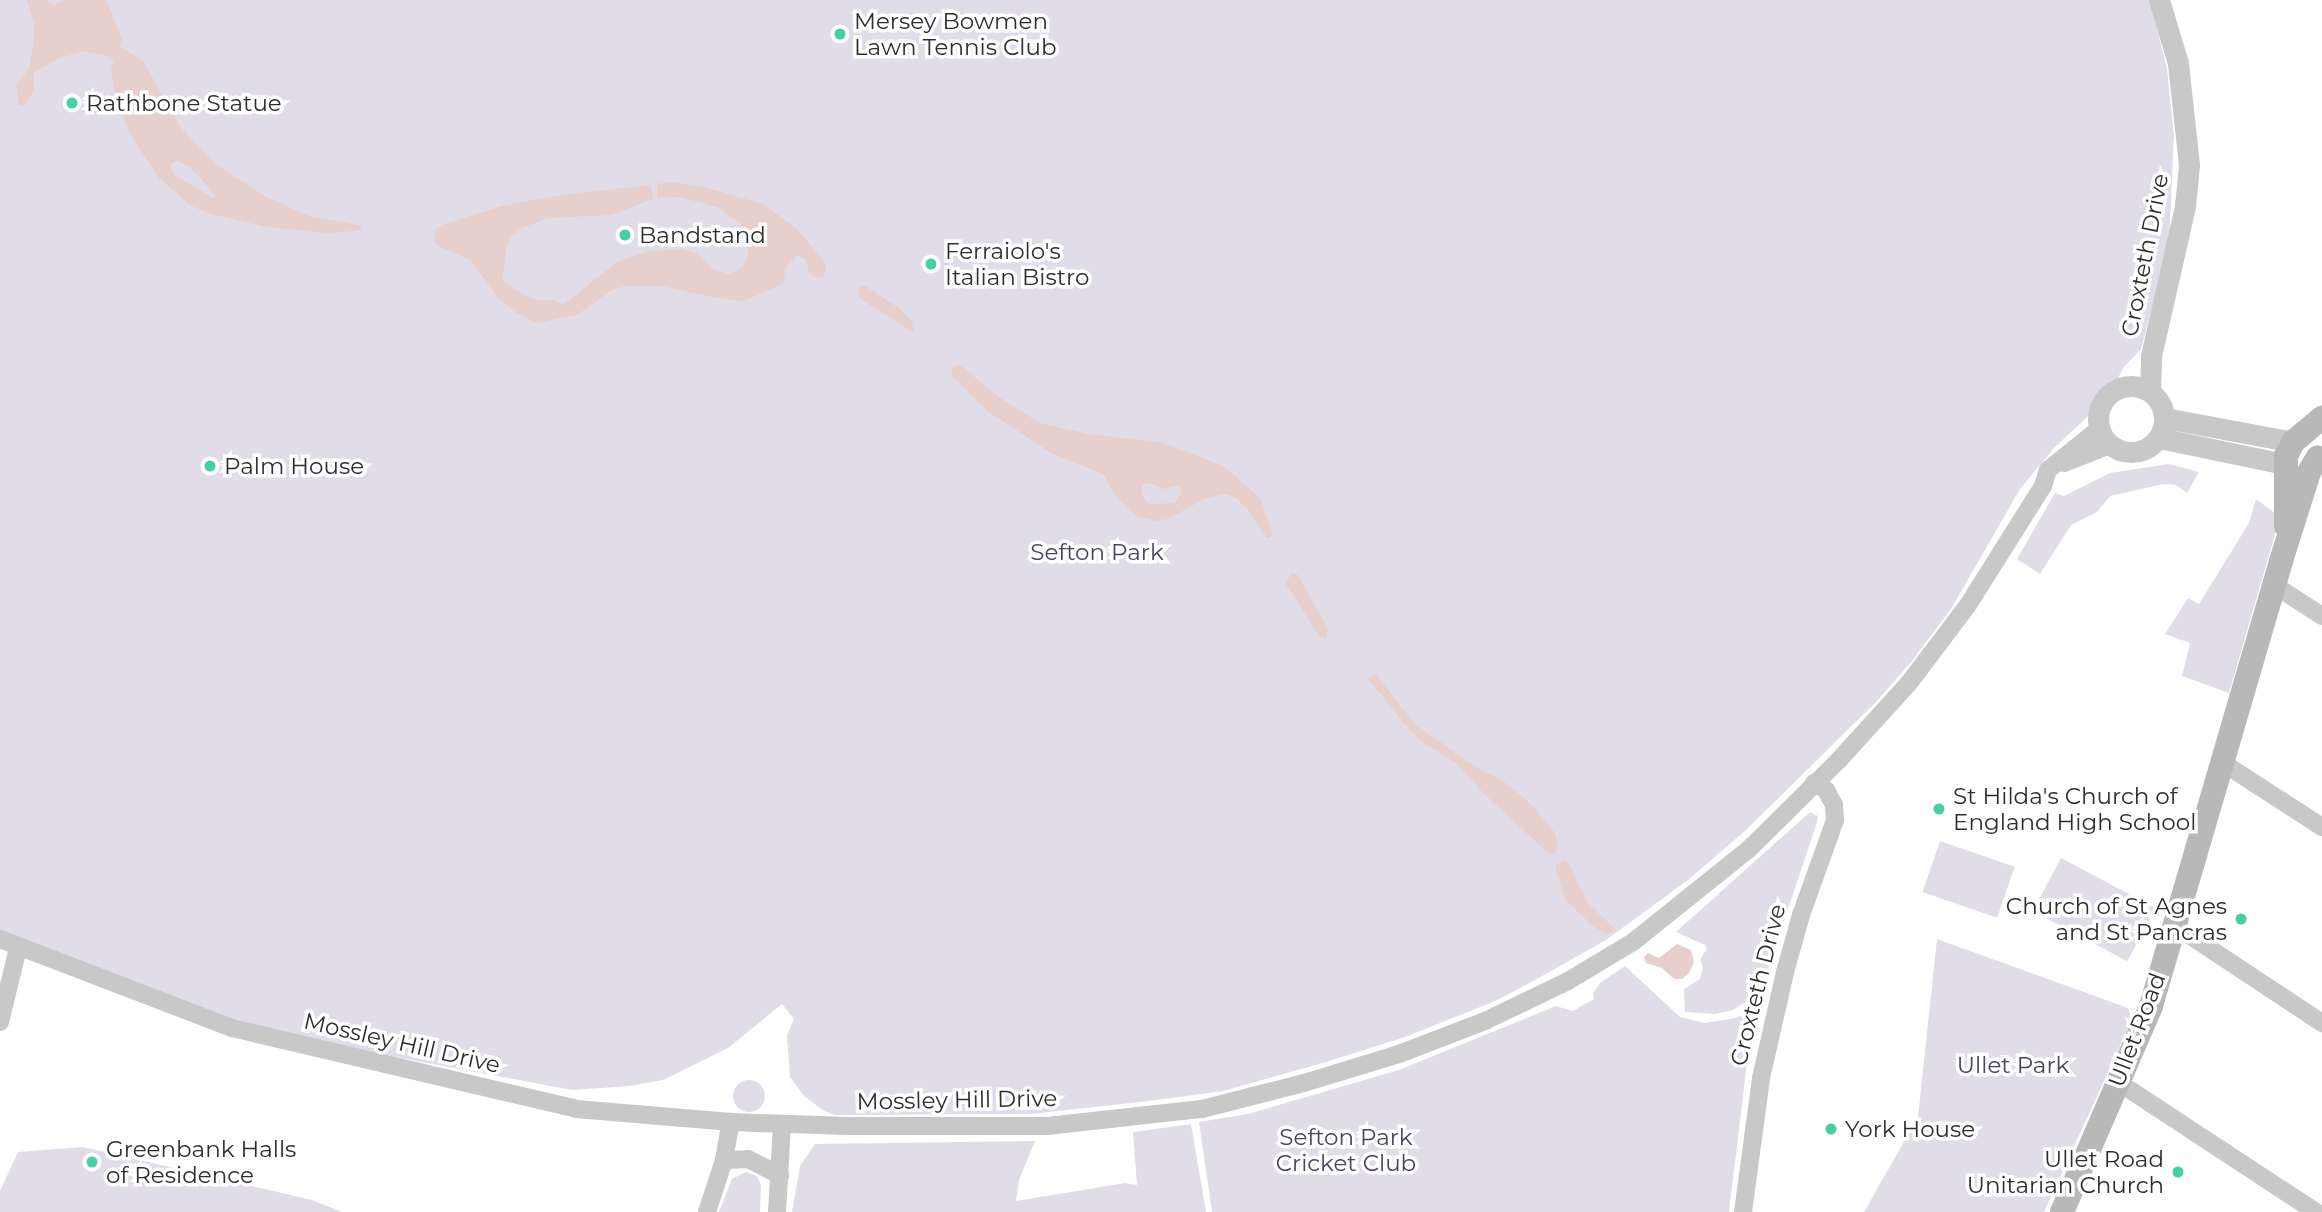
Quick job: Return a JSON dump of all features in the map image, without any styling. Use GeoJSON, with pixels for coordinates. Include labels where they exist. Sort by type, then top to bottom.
{"type":"FeatureCollection","features":[{"type":"Feature","properties":{"kind":"main road"},"geometry":{"type":"LineString","coordinates":[[2316,461],[2302,464],[2289,453],[2322,418]]}},
{"type":"Feature","properties":{"kind":"main road","name":"Ullet Road"},"geometry":{"type":"LineString","coordinates":[[2281,561],[2287,510],[2289,453]]}},
{"type":"Feature","properties":{"kind":"main road","name":"Ullet Road"},"geometry":{"type":"LineString","coordinates":[[2062,1212],[2151,1006],[2281,561],[2316,461]]}},
{"type":"Feature","properties":{"kind":"street","name":"Croxteth Drive"},"geometry":{"type":"LineString","coordinates":[[2140,388],[2151,356],[2185,206],[2189,165],[2178,63],[2159,0]]}},
{"type":"Feature","properties":{"kind":"street"},"geometry":{"type":"LineString","coordinates":[[2162,428],[2158,398],[2140,388],[2115,389],[2106,397],[2099,411],[2104,437],[2120,450],[2141,451],[2162,428],[2209,425],[2289,453]]}},
{"type":"Feature","properties":{"kind":"street"},"geometry":{"type":"LineString","coordinates":[[2209,425],[2218,452]]}},
{"type":"Feature","properties":{"kind":"street"},"geometry":{"type":"LineString","coordinates":[[2162,428],[2218,452],[2289,453]]}},
{"type":"Feature","properties":{"kind":"street","name":"Mossley Hill Drive"},"geometry":{"type":"LineString","coordinates":[[0,939],[232,1028],[576,1109],[782,1124],[1047,1126],[1202,1109],[1304,1083],[1399,1054],[1485,1021],[1568,981],[1633,942],[1748,850],[1838,761],[1909,682],[1968,605],[2043,486],[2048,470],[2104,437]]}},
{"type":"Feature","properties":{"kind":"street"},"geometry":{"type":"LineString","coordinates":[[2274,585],[2322,615]]}},
{"type":"Feature","properties":{"kind":"street"},"geometry":{"type":"LineString","coordinates":[[2222,763],[2322,827]]}},
{"type":"Feature","properties":{"kind":"street","name":"Croxteth Drive"},"geometry":{"type":"LineString","coordinates":[[1743,1212],[1761,1078],[1785,972],[1801,915],[1835,821],[1834,805],[1826,790],[1814,783]]}},
{"type":"Feature","properties":{"kind":"street"},"geometry":{"type":"LineString","coordinates":[[2174,925],[2322,1023]]}},
{"type":"Feature","properties":{"kind":"street"},"geometry":{"type":"LineString","coordinates":[[0,1022],[18,948]]}},
{"type":"Feature","properties":{"kind":"street"},"geometry":{"type":"LineString","coordinates":[[2118,1082],[2316,1212]]}},
{"type":"Feature","properties":{"kind":"street"},"geometry":{"type":"LineString","coordinates":[[707,1212],[724,1160],[731,1122]]}},
{"type":"Feature","properties":{"kind":"street"},"geometry":{"type":"LineString","coordinates":[[777,1212],[782,1124]]}},
{"type":"Feature","properties":{"kind":"street"},"geometry":{"type":"LineString","coordinates":[[724,1160],[748,1158],[780,1175]]}},
{"type":"Feature","properties":{"kind":"green space","name":"Sefton Park"},"geometry":{"type":"Polygon","coordinates":[[[0,0],[2150,0],[2167,69],[2174,135],[2169,244],[2141,349],[2123,368],[2109,397],[2055,447],[2020,489],[1951,609],[1912,661],[1876,702],[1746,830],[1688,880],[1606,940],[1528,984],[1493,1002],[1405,1037],[1326,1062],[1223,1091],[1149,1101],[1031,1114],[835,1115],[824,1111],[804,1096],[790,1077],[787,1035],[794,1019],[782,1004],[728,1048],[663,1080],[630,1086],[572,1090],[250,1030],[0,932],[0,0]]]}},
{"type":"Feature","properties":{"kind":"green space"},"geometry":{"type":"Polygon","coordinates":[[[2169,464],[2199,472],[2187,493],[2176,485],[2163,484],[2110,496],[2097,512],[2071,525],[2040,574],[2017,559],[2055,493],[2064,496],[2110,473],[2169,464]]]}},
{"type":"Feature","properties":{"kind":"green space"},"geometry":{"type":"Polygon","coordinates":[[[2256,499],[2280,517],[2229,693],[2182,676],[2190,643],[2165,634],[2188,598],[2199,604],[2249,523],[2256,499]]]}},
{"type":"Feature","properties":{"kind":"green space"},"geometry":{"type":"Polygon","coordinates":[[[1810,812],[1818,816],[1817,822],[1760,993],[1733,1010],[1715,1014],[1685,1012],[1684,989],[1700,979],[1703,967],[1700,960],[1707,948],[1676,932],[1810,812]]]}},
{"type":"Feature","properties":{"kind":"green space"},"geometry":{"type":"Polygon","coordinates":[[[1940,841],[2015,867],[1997,918],[1922,892],[1940,841]]]}},
{"type":"Feature","properties":{"kind":"green space"},"geometry":{"type":"Polygon","coordinates":[[[2061,858],[2155,908],[2127,961],[2033,911],[2061,858]]]}},
{"type":"Feature","properties":{"kind":"green space","name":"Ullet Park"},"geometry":{"type":"Polygon","coordinates":[[[1937,939],[2128,1008],[2132,1020],[2044,1212],[1864,1212],[1918,1117],[1937,939]]]}},
{"type":"Feature","properties":{"kind":"green space","name":"Sefton Park Cricket Club"},"geometry":{"type":"Polygon","coordinates":[[[1625,966],[1680,1017],[1705,1023],[1736,1018],[1754,1009],[1756,1011],[1729,1212],[1212,1212],[1199,1122],[1248,1114],[1399,1070],[1556,1006],[1573,1011],[1594,999],[1593,993],[1600,983],[1625,966]]]}},
{"type":"Feature","properties":{"kind":"green space"},"geometry":{"type":"Polygon","coordinates":[[[749,1080],[760,1085],[765,1096],[760,1107],[749,1112],[738,1107],[733,1096],[738,1085],[749,1080]]]}},
{"type":"Feature","properties":{"kind":"green space"},"geometry":{"type":"Polygon","coordinates":[[[1191,1124],[1206,1212],[792,1212],[800,1166],[815,1144],[1035,1141],[1019,1180],[1016,1201],[1125,1183],[1137,1185],[1133,1132],[1191,1124]]]}},
{"type":"Feature","properties":{"kind":"green space","name":"Greenbank Halls of Residence"},"geometry":{"type":"Polygon","coordinates":[[[83,1147],[312,1200],[342,1212],[0,1212],[0,1191],[18,1152],[83,1147]]]}},
{"type":"Feature","properties":{"kind":"green space"},"geometry":{"type":"Polygon","coordinates":[[[746,1172],[757,1176],[761,1185],[760,1212],[719,1212],[732,1179],[746,1172]]]}},
{"type":"Feature","properties":{"kind":"shaded area"},"geometry":{"type":"Polygon","coordinates":[[[27,0],[46,0],[54,6],[62,0],[106,0],[123,41],[120,46],[143,61],[181,128],[217,165],[265,196],[309,216],[363,226],[357,231],[327,233],[267,227],[211,214],[191,206],[159,178],[134,141],[116,101],[111,69],[114,60],[109,56],[84,51],[57,59],[34,73],[34,91],[24,105],[19,105],[16,86],[29,68],[34,24],[27,0]],[[176,161],[171,164],[171,169],[176,176],[214,198],[215,195],[189,166],[176,161]]]}},
{"type":"Feature","properties":{"kind":"shaded area"},"geometry":{"type":"Polygon","coordinates":[[[673,182],[705,187],[763,204],[796,228],[822,258],[826,266],[824,277],[817,278],[809,273],[806,260],[798,255],[786,267],[783,284],[744,301],[661,286],[627,286],[614,289],[577,315],[537,323],[515,312],[498,298],[470,260],[438,246],[434,240],[436,228],[444,224],[502,206],[560,195],[651,185],[653,199],[611,215],[548,218],[522,228],[512,236],[506,248],[503,280],[522,294],[538,300],[555,300],[563,305],[617,262],[649,251],[681,249],[696,253],[713,269],[729,274],[739,269],[746,262],[749,247],[740,223],[719,208],[680,197],[658,198],[656,184],[673,182]]]}},
{"type":"Feature","properties":{"kind":"shaded area"},"geometry":{"type":"Polygon","coordinates":[[[864,285],[899,308],[912,321],[914,333],[859,298],[858,289],[864,285]]]}},
{"type":"Feature","properties":{"kind":"shaded area"},"geometry":{"type":"Polygon","coordinates":[[[959,364],[999,397],[1040,423],[1089,434],[1160,442],[1224,466],[1261,499],[1273,536],[1267,538],[1246,508],[1236,498],[1225,494],[1206,498],[1168,519],[1155,521],[1138,517],[1116,497],[1103,474],[1053,454],[987,411],[951,375],[953,367],[959,364]],[[1151,483],[1143,484],[1141,492],[1147,502],[1152,504],[1175,503],[1182,491],[1178,486],[1163,489],[1151,483]]]}},
{"type":"Feature","properties":{"kind":"shaded area"},"geometry":{"type":"Polygon","coordinates":[[[1292,573],[1298,575],[1328,629],[1326,639],[1320,637],[1285,583],[1292,573]]]}},
{"type":"Feature","properties":{"kind":"shaded area"},"geometry":{"type":"Polygon","coordinates":[[[1375,673],[1416,725],[1476,767],[1503,781],[1529,802],[1555,833],[1558,846],[1554,855],[1548,853],[1484,794],[1456,763],[1422,742],[1409,729],[1368,679],[1375,673]]]}},
{"type":"Feature","properties":{"kind":"shaded area"},"geometry":{"type":"Polygon","coordinates":[[[1563,860],[1568,862],[1588,903],[1616,930],[1606,934],[1593,926],[1565,900],[1555,866],[1563,860]]]}},
{"type":"Feature","properties":{"kind":"shaded area"},"geometry":{"type":"Polygon","coordinates":[[[1677,944],[1691,950],[1694,962],[1689,973],[1682,979],[1674,979],[1662,968],[1646,963],[1644,957],[1648,953],[1659,958],[1677,944]]]}},
{"type":"Feature","properties":{"kind":"place","name":"Mersey Bowmen Lawn Tennis Club"},"geometry":{"type":"Point","coordinates":[840,34]}},
{"type":"Feature","properties":{"kind":"place","name":"Rathbone Statue"},"geometry":{"type":"Point","coordinates":[72,103]}},
{"type":"Feature","properties":{"kind":"place","name":"Bandstand"},"geometry":{"type":"Point","coordinates":[625,235]}},
{"type":"Feature","properties":{"kind":"place","name":"Ferraiolo's Italian Bistro"},"geometry":{"type":"Point","coordinates":[931,264]}},
{"type":"Feature","properties":{"kind":"place","name":"Palm House"},"geometry":{"type":"Point","coordinates":[210,466]}},
{"type":"Feature","properties":{"kind":"place","name":"St Hilda's Church of England High School"},"geometry":{"type":"Point","coordinates":[1939,809]}},
{"type":"Feature","properties":{"kind":"place","name":"Church of St Agnes and St Pancras"},"geometry":{"type":"Point","coordinates":[2241,919]}},
{"type":"Feature","properties":{"kind":"place","name":"York House"},"geometry":{"type":"Point","coordinates":[1831,1129]}},
{"type":"Feature","properties":{"kind":"place","name":"Greenbank Halls of Residence"},"geometry":{"type":"Point","coordinates":[92,1162]}},
{"type":"Feature","properties":{"kind":"place","name":"Ullet Road Unitarian Church"},"geometry":{"type":"Point","coordinates":[2178,1172]}}]}
